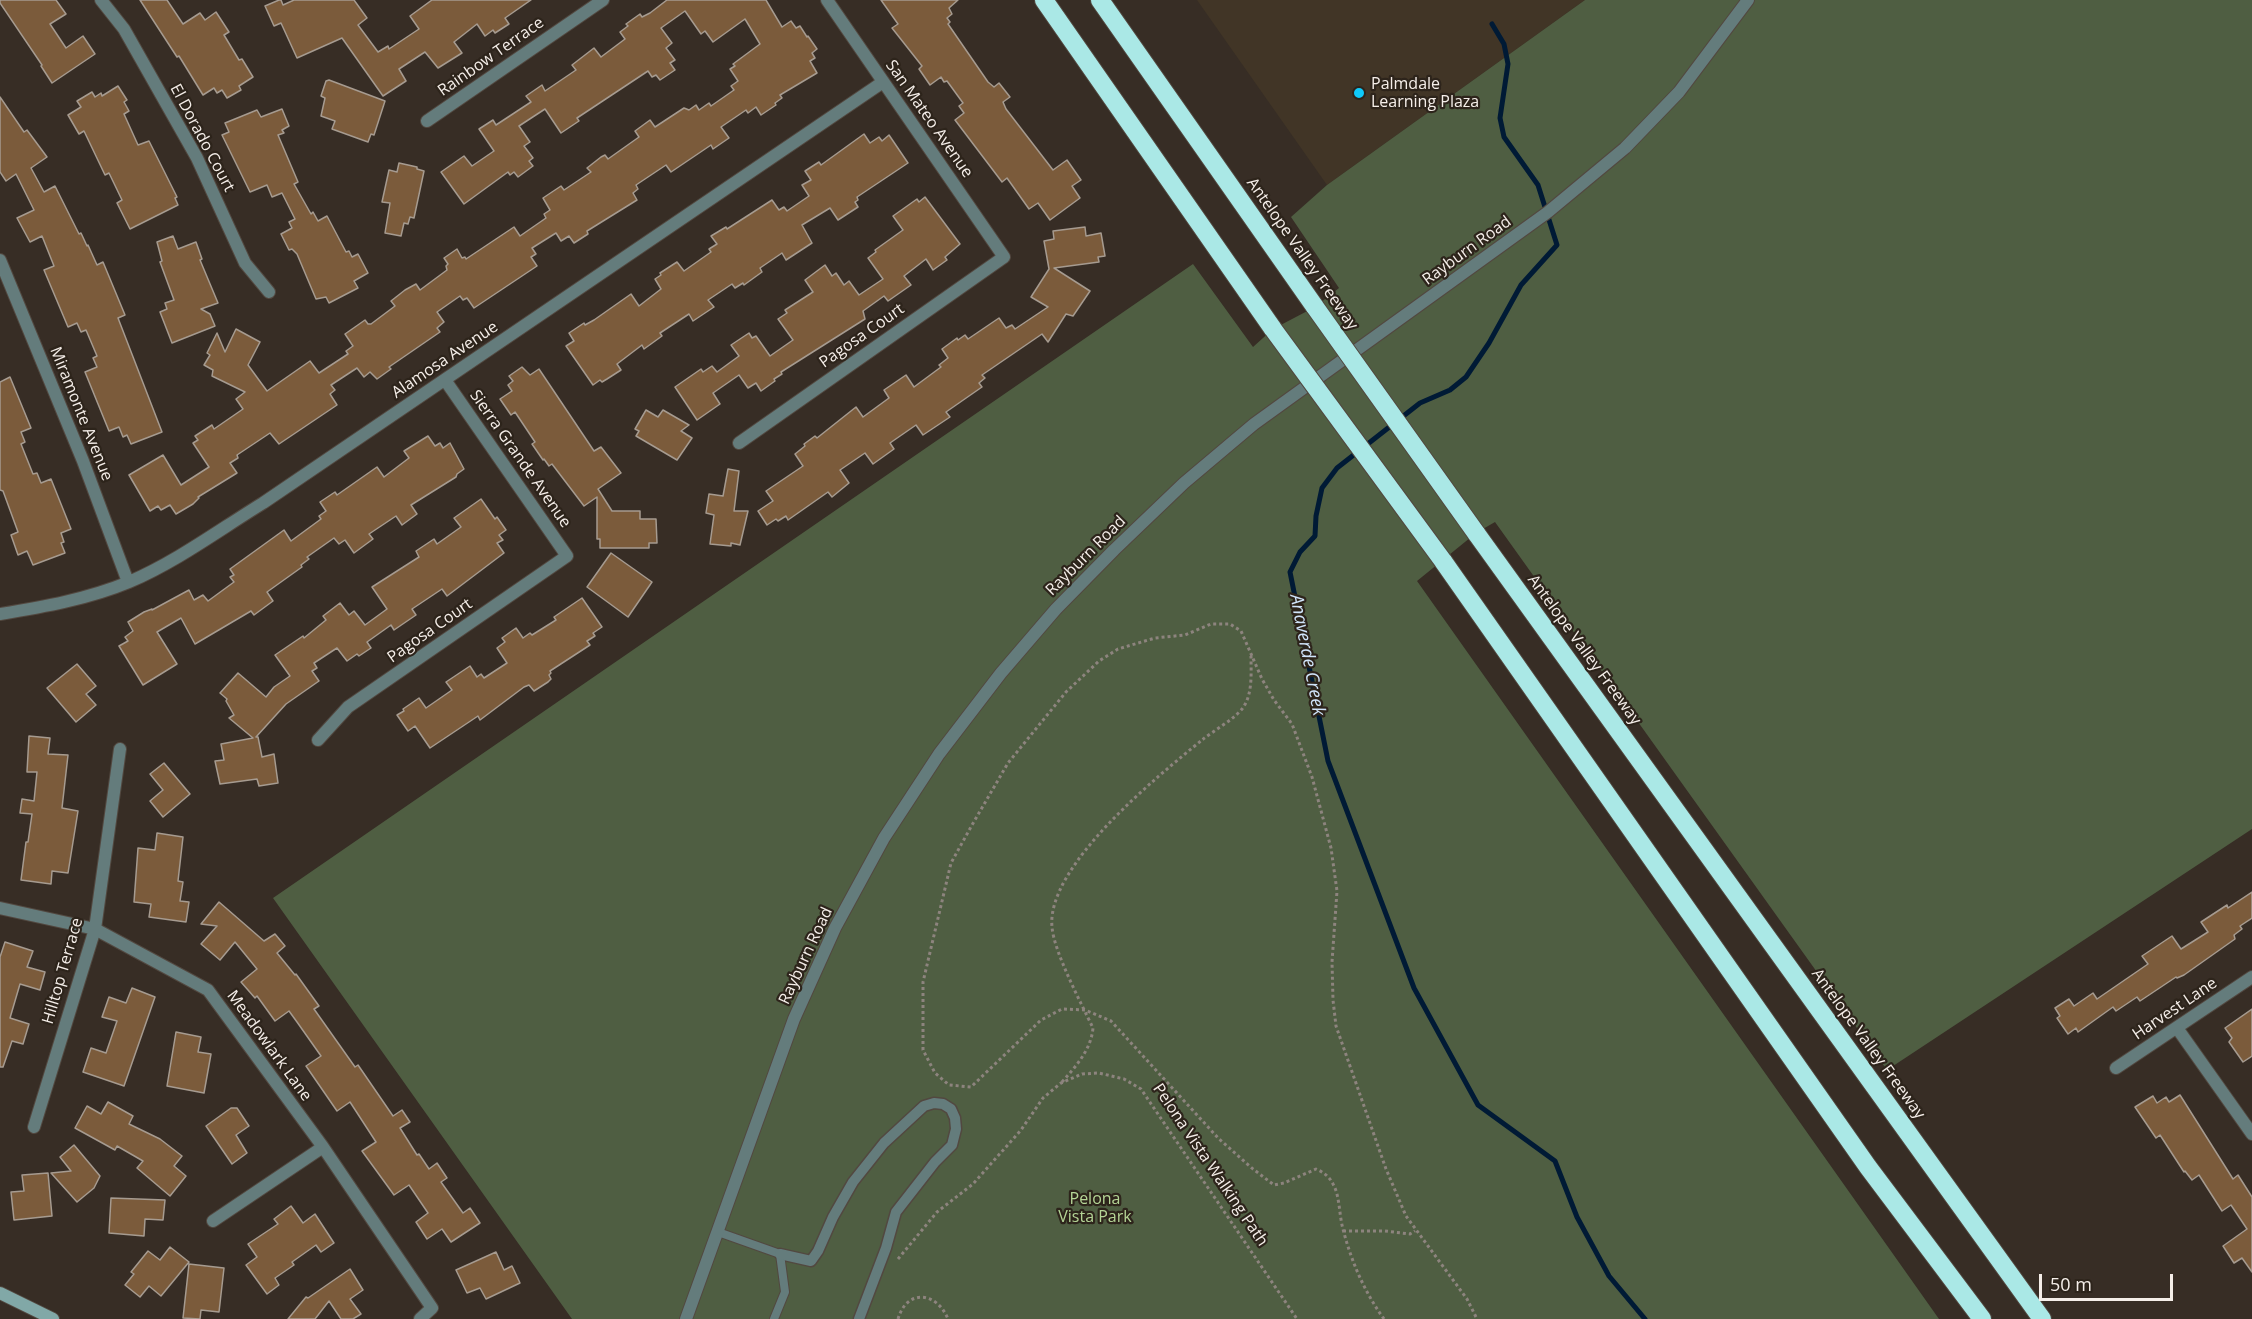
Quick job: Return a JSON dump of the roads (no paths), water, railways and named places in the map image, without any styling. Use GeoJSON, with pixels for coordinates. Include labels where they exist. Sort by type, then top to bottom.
{"type":"FeatureCollection","features":[{"type":"Feature","properties":{"kind":"highway"},"geometry":{"type":"LineString","coordinates":[[1044,0],[1273,329],[1443,561],[1868,1167],[1982,1319]]}},
{"type":"Feature","properties":{"kind":"highway","name":"Antelope Valley Freeway"},"geometry":{"type":"LineString","coordinates":[[1100,0],[1476,533],[2042,1319]]}},
{"type":"Feature","properties":{"kind":"main road"},"geometry":{"type":"LineString","coordinates":[[0,1293],[53,1319]]}},
{"type":"Feature","properties":{"kind":"street","name":"El Dorado Court"},"geometry":{"type":"LineString","coordinates":[[101,0],[124,29],[197,158],[245,263],[269,292]]}},
{"type":"Feature","properties":{"kind":"street","name":"Rainbow Terrace"},"geometry":{"type":"LineString","coordinates":[[427,121],[603,0]]}},
{"type":"Feature","properties":{"kind":"street","name":"San Mateo Avenue"},"geometry":{"type":"LineString","coordinates":[[826,0],[1004,257]]}},
{"type":"Feature","properties":{"kind":"street","name":"Rayburn Road"},"geometry":{"type":"LineString","coordinates":[[686,1319],[794,1018],[835,928],[890,829],[939,754],[1001,673],[1056,609],[1193,475],[1254,424],[1548,212],[1625,148],[1679,92],[1748,0]]}},
{"type":"Feature","properties":{"kind":"street","name":"Alamosa Avenue"},"geometry":{"type":"LineString","coordinates":[[0,614],[46,606],[128,582],[172,560],[445,380],[883,82]]}},
{"type":"Feature","properties":{"kind":"street","name":"Pagosa Court"},"geometry":{"type":"LineString","coordinates":[[739,442],[1004,257]]}},
{"type":"Feature","properties":{"kind":"street","name":"Miramonte Avenue"},"geometry":{"type":"LineString","coordinates":[[0,260],[83,461],[128,582]]}},
{"type":"Feature","properties":{"kind":"street","name":"Sierra Grande Avenue"},"geometry":{"type":"LineString","coordinates":[[445,380],[567,556]]}},
{"type":"Feature","properties":{"kind":"street","name":"Pagosa Court"},"geometry":{"type":"LineString","coordinates":[[318,740],[348,707],[567,556]]}},
{"type":"Feature","properties":{"kind":"street","name":"Hilltop Terrace"},"geometry":{"type":"LineString","coordinates":[[34,1127],[95,929],[120,749]]}},
{"type":"Feature","properties":{"kind":"street","name":"Meadowlark Lane"},"geometry":{"type":"LineString","coordinates":[[0,908],[95,929],[208,990],[323,1147],[432,1308],[420,1319]]}},
{"type":"Feature","properties":{"kind":"street","name":"Harvest Lane"},"geometry":{"type":"LineString","coordinates":[[2116,1068],[2252,977]]}},
{"type":"Feature","properties":{"kind":"street"},"geometry":{"type":"LineString","coordinates":[[2177,1028],[2252,1134]]}},
{"type":"Feature","properties":{"kind":"street"},"geometry":{"type":"LineString","coordinates":[[780,1254],[811,1261],[853,1182],[884,1143],[924,1106],[934,1103],[943,1104],[951,1110],[955,1118],[955,1136],[952,1144],[896,1212],[859,1319]]}},
{"type":"Feature","properties":{"kind":"street"},"geometry":{"type":"LineString","coordinates":[[213,1221],[323,1147]]}},
{"type":"Feature","properties":{"kind":"lane"},"geometry":{"type":"LineString","coordinates":[[718,1232],[780,1254],[785,1292],[774,1319]]}},
{"type":"Feature","properties":{"kind":"waterway","name":"Anaverde Creek"},"geometry":{"type":"LineString","coordinates":[[1492,24],[1504,44],[1508,64],[1500,118],[1504,137],[1538,185],[1557,245],[1521,285],[1489,343],[1466,377],[1450,390],[1420,403],[1337,468],[1322,488],[1316,516],[1315,536],[1300,552],[1290,572],[1328,761],[1414,988],[1478,1105],[1555,1161],[1577,1217],[1609,1276],[1645,1319]]}},
{"type":"Feature","properties":{"kind":"place","name":"Palmdale Learning Plaza"},"geometry":{"type":"Point","coordinates":[1359,93]}},
{"type":"Feature","properties":{"kind":"park label","name":"Pelona Vista Park"},"geometry":{"type":"Point","coordinates":[1095,1208]}}]}
